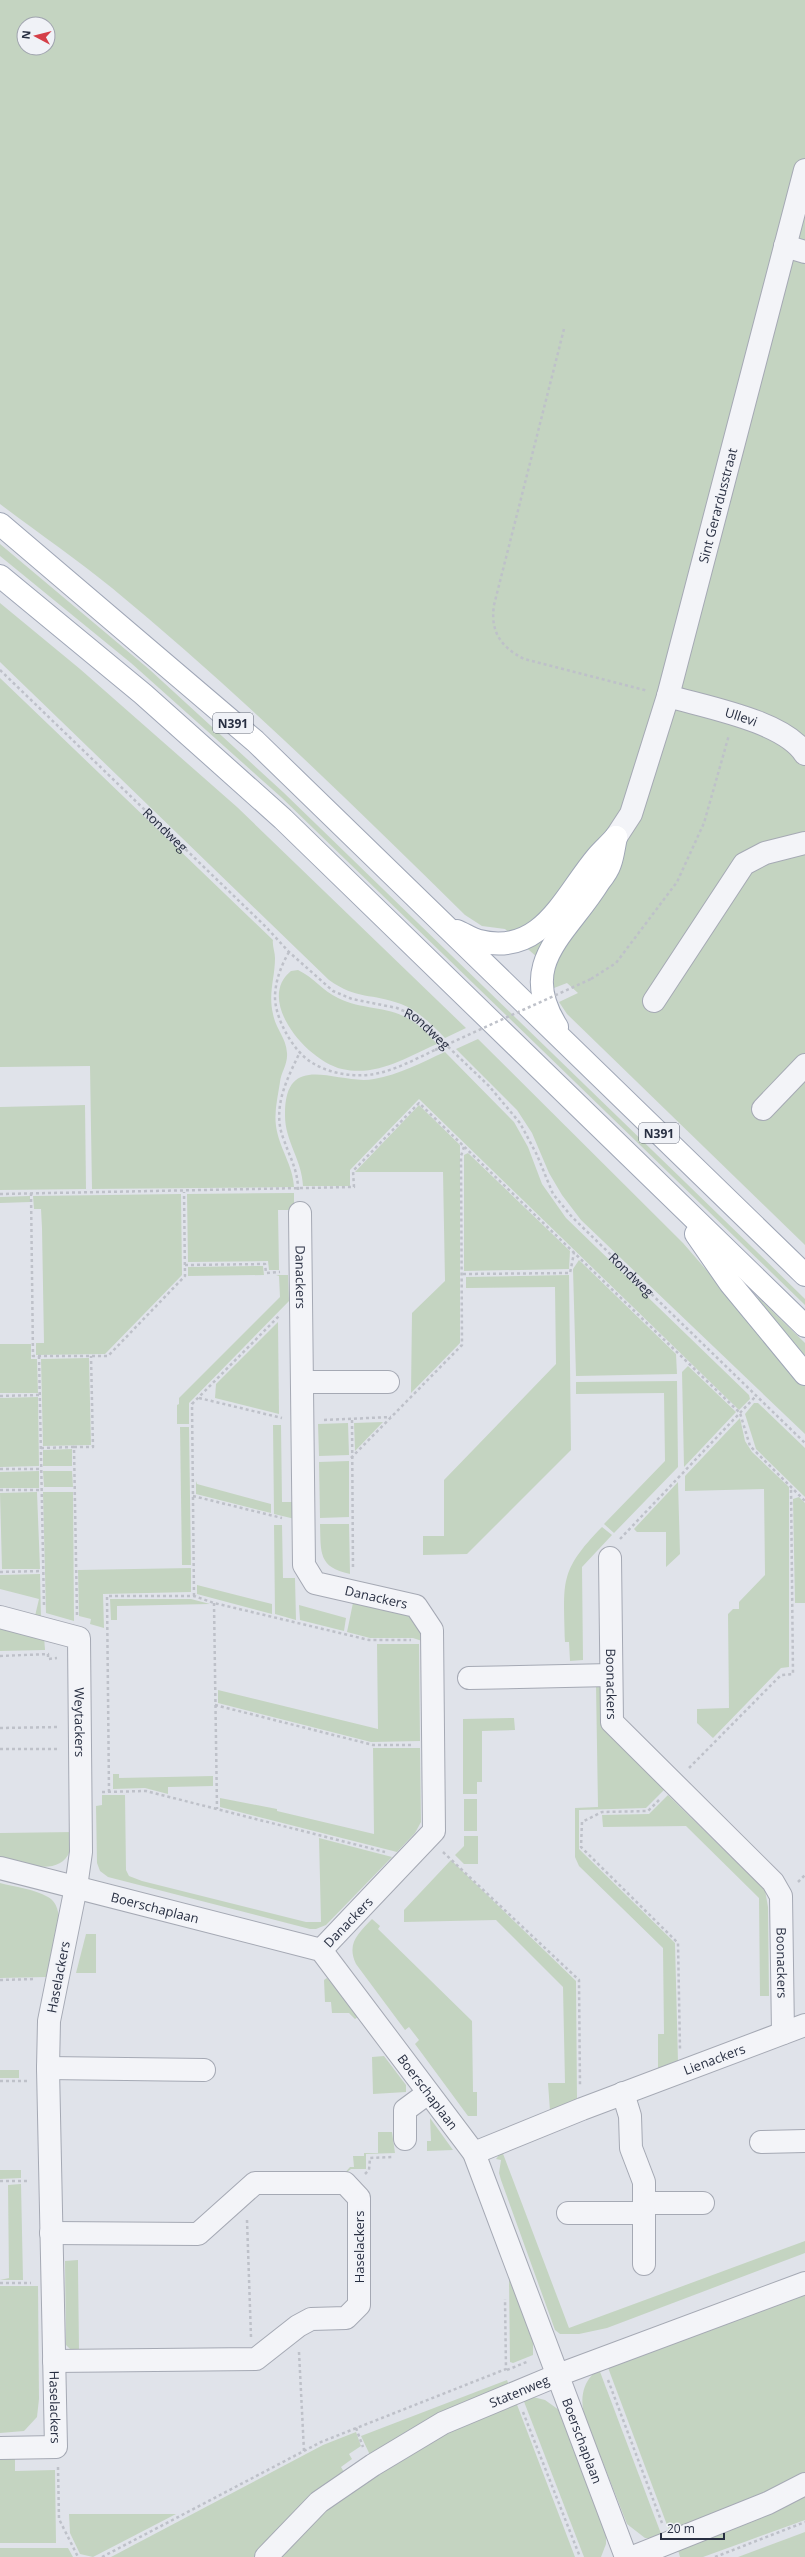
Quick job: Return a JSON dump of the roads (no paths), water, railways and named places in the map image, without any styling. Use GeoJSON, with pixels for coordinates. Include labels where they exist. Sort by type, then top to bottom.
{"type":"FeatureCollection","features":[{"type":"Feature","properties":{"kind":"main road","name":"N391"},"geometry":{"type":"LineString","coordinates":[[0,524],[255,741],[805,1275]]}},
{"type":"Feature","properties":{"kind":"main road","name":"N391"},"geometry":{"type":"LineString","coordinates":[[0,576],[143,694],[283,819],[805,1326]]}},
{"type":"Feature","properties":{"kind":"main road"},"geometry":{"type":"LineString","coordinates":[[445,926],[479,941],[504,944],[526,939],[545,925],[596,857],[616,837]]}},
{"type":"Feature","properties":{"kind":"main road"},"geometry":{"type":"LineString","coordinates":[[569,1046],[546,1010],[542,985],[542,968],[553,946],[586,904],[610,864],[616,837]]}},
{"type":"Feature","properties":{"kind":"main road","name":"N391"},"geometry":{"type":"LineString","coordinates":[[670,1195],[730,1283],[805,1374]]}},
{"type":"Feature","properties":{"kind":"street","name":"Sint Gerardusstraat"},"geometry":{"type":"LineString","coordinates":[[616,837],[631,814],[668,696],[795,249],[805,170]]}},
{"type":"Feature","properties":{"kind":"street","name":"Ullevi"},"geometry":{"type":"LineString","coordinates":[[668,696],[774,727],[800,746],[805,754]]}},
{"type":"Feature","properties":{"kind":"street"},"geometry":{"type":"LineString","coordinates":[[654,1001],[744,864],[766,853],[805,843]]}},
{"type":"Feature","properties":{"kind":"street"},"geometry":{"type":"LineString","coordinates":[[763,1109],[805,1065]]}},
{"type":"Feature","properties":{"kind":"street","name":"Danackers"},"geometry":{"type":"LineString","coordinates":[[300,1213],[304,1422],[304,1565],[315,1583],[352,1590],[416,1606],[432,1630],[434,1831],[321,1950]]}},
{"type":"Feature","properties":{"kind":"street"},"geometry":{"type":"LineString","coordinates":[[303,1382],[388,1382]]}},
{"type":"Feature","properties":{"kind":"street","name":"Boonackers"},"geometry":{"type":"LineString","coordinates":[[610,1558],[612,1722],[773,1882],[781,1896],[783,2033]]}},
{"type":"Feature","properties":{"kind":"street","name":"Weytackers"},"geometry":{"type":"LineString","coordinates":[[0,1617],[44,1630],[79,1638],[81,1852],[76,1887]]}},
{"type":"Feature","properties":{"kind":"street"},"geometry":{"type":"LineString","coordinates":[[469,1678],[611,1675]]}},
{"type":"Feature","properties":{"kind":"street","name":"Boerschaplaan"},"geometry":{"type":"LineString","coordinates":[[0,1868],[321,1950],[474,2153],[626,2557]]}},
{"type":"Feature","properties":{"kind":"street","name":"Haselackers"},"geometry":{"type":"LineString","coordinates":[[0,2448],[56,2447],[52,2283],[49,2022],[76,1887]]}},
{"type":"Feature","properties":{"kind":"street","name":"Lienackers"},"geometry":{"type":"LineString","coordinates":[[474,2153],[582,2108],[805,2025]]}},
{"type":"Feature","properties":{"kind":"street"},"geometry":{"type":"LineString","coordinates":[[49,2074],[204,2070]]}},
{"type":"Feature","properties":{"kind":"street"},"geometry":{"type":"LineString","coordinates":[[405,2139],[405,2110],[428,2093]]}},
{"type":"Feature","properties":{"kind":"street"},"geometry":{"type":"LineString","coordinates":[[623,2093],[630,2116],[631,2148],[644,2182],[644,2264]]}},
{"type":"Feature","properties":{"kind":"street"},"geometry":{"type":"LineString","coordinates":[[761,2142],[805,2141]]}},
{"type":"Feature","properties":{"kind":"street","name":"Haselackers"},"geometry":{"type":"LineString","coordinates":[[52,2233],[198,2234],[255,2183],[345,2183],[359,2198],[359,2305],[346,2318],[311,2319],[298,2326],[256,2359],[54,2361]]}},
{"type":"Feature","properties":{"kind":"street"},"geometry":{"type":"LineString","coordinates":[[568,2213],[703,2203]]}},
{"type":"Feature","properties":{"kind":"street","name":"Statenweg"},"geometry":{"type":"LineString","coordinates":[[266,2557],[319,2502],[373,2465],[443,2423],[558,2376],[805,2283]]}},
{"type":"Feature","properties":{"kind":"street"},"geometry":{"type":"LineString","coordinates":[[633,2557],[768,2503],[805,2484]]}}]}
